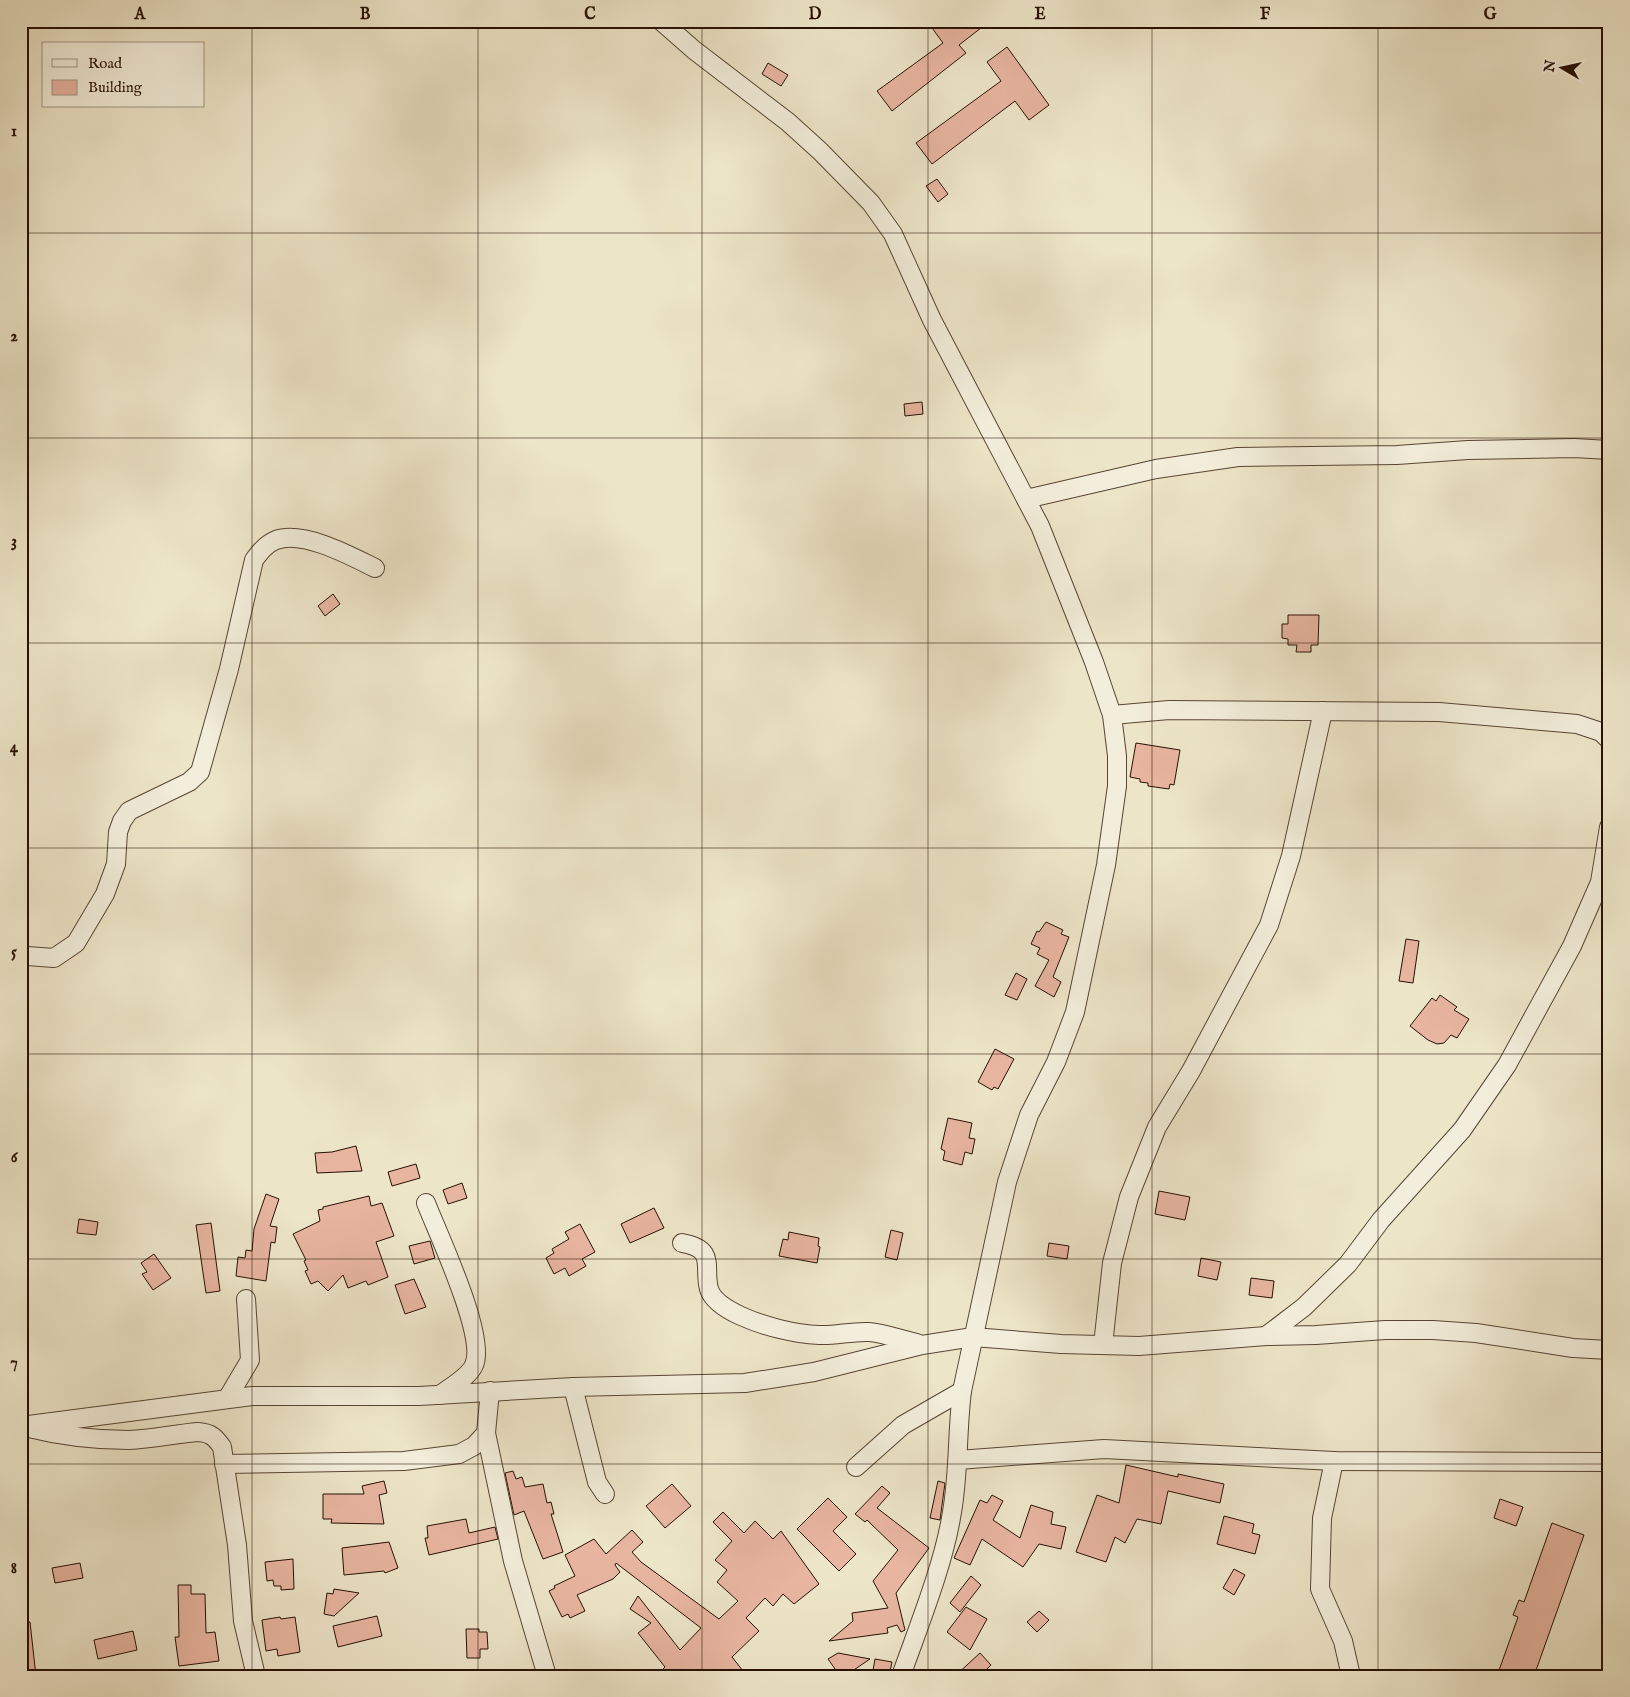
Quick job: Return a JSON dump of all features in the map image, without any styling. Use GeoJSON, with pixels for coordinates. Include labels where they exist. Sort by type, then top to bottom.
{"type":"FeatureCollection","features":[{"type":"Feature","properties":{"kind":"street"},"geometry":{"type":"LineString","coordinates":[[662,21],[694,50],[788,122],[871,203],[899,244],[932,320],[1040,526],[1087,643],[1112,715],[1117,756],[1117,786],[1106,864],[1075,1012],[1056,1062],[1028,1115],[1007,1182],[962,1391],[958,1419],[958,1460],[952,1515],[927,1600],[901,1676]]}},
{"type":"Feature","properties":{"kind":"street"},"geometry":{"type":"LineString","coordinates":[[1026,499],[1156,469],[1238,457],[1397,455],[1468,450],[1564,448],[1609,450]]}},
{"type":"Feature","properties":{"kind":"street"},"geometry":{"type":"LineString","coordinates":[[21,953],[27,956],[54,958],[76,943],[105,894],[116,864],[118,832],[129,811],[188,782],[200,772],[229,669],[254,560],[263,547],[276,540],[288,537],[336,549],[375,568]]}},
{"type":"Feature","properties":{"kind":"street"},"geometry":{"type":"LineString","coordinates":[[1112,715],[1169,710],[1439,712],[1577,724],[1601,732],[1609,740]]}},
{"type":"Feature","properties":{"kind":"street"},"geometry":{"type":"LineString","coordinates":[[1103,1345],[1112,1263],[1129,1197],[1157,1127],[1191,1071],[1269,925],[1291,856],[1323,711]]}},
{"type":"Feature","properties":{"kind":"street"},"geometry":{"type":"LineString","coordinates":[[1266,1336],[1304,1307],[1348,1264],[1381,1220],[1462,1130],[1507,1065],[1572,946],[1604,878],[1609,827]]}},
{"type":"Feature","properties":{"kind":"street"},"geometry":{"type":"LineString","coordinates":[[426,1203],[467,1308],[476,1340],[476,1360],[473,1368],[440,1395]]}},
{"type":"Feature","properties":{"kind":"street"},"geometry":{"type":"LineString","coordinates":[[682,1243],[693,1245],[702,1251],[709,1272],[709,1290],[718,1302],[741,1316],[775,1327],[818,1335],[869,1332],[922,1345]]}},
{"type":"Feature","properties":{"kind":"street"},"geometry":{"type":"LineString","coordinates":[[227,1398],[250,1360],[246,1299]]}},
{"type":"Feature","properties":{"kind":"street"},"geometry":{"type":"LineString","coordinates":[[256,1676],[243,1621],[237,1545],[222,1447],[214,1437],[208,1433],[122,1440],[53,1434],[21,1426],[252,1396],[440,1395],[573,1387],[745,1382],[814,1372],[922,1345],[973,1337],[1103,1345],[1155,1346],[1266,1336],[1316,1335],[1385,1330],[1433,1330],[1476,1333],[1573,1348],[1609,1350]]}},
{"type":"Feature","properties":{"kind":"street"},"geometry":{"type":"LineString","coordinates":[[573,1387],[597,1482],[604,1494]]}},
{"type":"Feature","properties":{"kind":"street"},"geometry":{"type":"LineString","coordinates":[[490,1391],[486,1433],[514,1561],[547,1676]]}},
{"type":"Feature","properties":{"kind":"street"},"geometry":{"type":"LineString","coordinates":[[856,1467],[904,1424],[962,1391]]}},
{"type":"Feature","properties":{"kind":"street"},"geometry":{"type":"LineString","coordinates":[[224,1464],[404,1461],[439,1458],[459,1454],[474,1446],[486,1433]]}},
{"type":"Feature","properties":{"kind":"street"},"geometry":{"type":"LineString","coordinates":[[958,1460],[1104,1449],[1334,1461],[1609,1462]]}},
{"type":"Feature","properties":{"kind":"street"},"geometry":{"type":"LineString","coordinates":[[1334,1461],[1322,1518],[1320,1589],[1343,1641],[1350,1676]]}},
{"type":"Feature","properties":{"kind":"building"},"geometry":{"type":"Polygon","coordinates":[[[927,21],[990,21],[959,45],[966,53],[892,111],[877,91],[943,43],[927,21]]]}},
{"type":"Feature","properties":{"kind":"building"},"geometry":{"type":"Polygon","coordinates":[[[1007,47],[1049,105],[1029,120],[1015,101],[932,164],[916,143],[1001,81],[987,62],[1007,47]]]}},
{"type":"Feature","properties":{"kind":"building"},"geometry":{"type":"Polygon","coordinates":[[[768,63],[788,75],[781,86],[762,74],[768,63]]]}},
{"type":"Feature","properties":{"kind":"building"},"geometry":{"type":"Polygon","coordinates":[[[937,179],[948,194],[938,202],[926,186],[937,179]]]}},
{"type":"Feature","properties":{"kind":"building"},"geometry":{"type":"Polygon","coordinates":[[[922,402],[923,414],[905,416],[904,404],[922,402]]]}},
{"type":"Feature","properties":{"kind":"building"},"geometry":{"type":"Polygon","coordinates":[[[333,594],[340,604],[325,616],[318,606],[333,594]]]}},
{"type":"Feature","properties":{"kind":"building"},"geometry":{"type":"Polygon","coordinates":[[[1288,615],[1319,615],[1318,645],[1311,645],[1311,652],[1296,652],[1297,645],[1288,645],[1288,639],[1282,638],[1282,624],[1288,624],[1288,615]]]}},
{"type":"Feature","properties":{"kind":"building"},"geometry":{"type":"Polygon","coordinates":[[[1136,743],[1180,750],[1174,785],[1170,784],[1169,789],[1148,786],[1148,783],[1140,782],[1140,779],[1130,777],[1136,743]]]}},
{"type":"Feature","properties":{"kind":"building"},"geometry":{"type":"Polygon","coordinates":[[[1046,922],[1063,930],[1061,934],[1069,937],[1053,977],[1061,982],[1054,997],[1035,986],[1049,960],[1037,954],[1040,948],[1031,944],[1037,931],[1039,932],[1046,922]]]}},
{"type":"Feature","properties":{"kind":"building"},"geometry":{"type":"Polygon","coordinates":[[[1406,939],[1419,941],[1413,983],[1399,981],[1406,939]]]}},
{"type":"Feature","properties":{"kind":"building"},"geometry":{"type":"Polygon","coordinates":[[[1016,973],[1027,979],[1017,1000],[1005,995],[1016,973]]]}},
{"type":"Feature","properties":{"kind":"building"},"geometry":{"type":"Polygon","coordinates":[[[1440,995],[1457,1007],[1454,1010],[1469,1019],[1457,1038],[1451,1035],[1444,1043],[1437,1044],[1428,1040],[1410,1026],[1432,998],[1436,1001],[1440,995]]]}},
{"type":"Feature","properties":{"kind":"building"},"geometry":{"type":"Polygon","coordinates":[[[995,1049],[1014,1059],[998,1089],[994,1087],[992,1090],[978,1082],[995,1049]]]}},
{"type":"Feature","properties":{"kind":"building"},"geometry":{"type":"Polygon","coordinates":[[[948,1118],[972,1123],[969,1138],[975,1139],[972,1154],[965,1152],[962,1165],[943,1160],[945,1151],[941,1149],[948,1118]]]}},
{"type":"Feature","properties":{"kind":"building"},"geometry":{"type":"Polygon","coordinates":[[[356,1146],[362,1171],[317,1173],[315,1153],[332,1152],[356,1146]]]}},
{"type":"Feature","properties":{"kind":"building"},"geometry":{"type":"Polygon","coordinates":[[[416,1164],[420,1178],[392,1186],[388,1172],[416,1164]]]}},
{"type":"Feature","properties":{"kind":"building"},"geometry":{"type":"Polygon","coordinates":[[[462,1183],[467,1198],[448,1204],[443,1190],[462,1183]]]}},
{"type":"Feature","properties":{"kind":"building"},"geometry":{"type":"Polygon","coordinates":[[[1159,1191],[1190,1197],[1185,1220],[1155,1214],[1159,1191]]]}},
{"type":"Feature","properties":{"kind":"building"},"geometry":{"type":"Polygon","coordinates":[[[266,1194],[279,1199],[270,1226],[277,1227],[275,1243],[271,1242],[266,1281],[236,1276],[238,1257],[245,1258],[246,1250],[252,1251],[254,1229],[266,1194]]]}},
{"type":"Feature","properties":{"kind":"building"},"geometry":{"type":"Polygon","coordinates":[[[369,1196],[371,1206],[382,1203],[394,1236],[376,1242],[388,1277],[368,1285],[366,1281],[348,1288],[343,1275],[328,1291],[318,1281],[311,1284],[305,1271],[308,1270],[304,1261],[306,1260],[293,1234],[320,1221],[318,1210],[323,1209],[323,1207],[369,1196]]]}},
{"type":"Feature","properties":{"kind":"building"},"geometry":{"type":"Polygon","coordinates":[[[654,1208],[664,1228],[630,1243],[621,1224],[654,1208]]]}},
{"type":"Feature","properties":{"kind":"building"},"geometry":{"type":"Polygon","coordinates":[[[79,1219],[98,1222],[96,1235],[77,1233],[79,1219]]]}},
{"type":"Feature","properties":{"kind":"building"},"geometry":{"type":"Polygon","coordinates":[[[211,1223],[220,1291],[206,1293],[196,1225],[211,1223]]]}},
{"type":"Feature","properties":{"kind":"building"},"geometry":{"type":"Polygon","coordinates":[[[580,1224],[595,1252],[582,1259],[586,1266],[569,1276],[565,1268],[554,1274],[546,1258],[554,1253],[552,1249],[569,1239],[565,1232],[580,1224]]]}},
{"type":"Feature","properties":{"kind":"building"},"geometry":{"type":"Polygon","coordinates":[[[891,1230],[903,1233],[897,1260],[885,1257],[891,1230]]]}},
{"type":"Feature","properties":{"kind":"building"},"geometry":{"type":"Polygon","coordinates":[[[789,1232],[819,1238],[818,1246],[820,1247],[817,1263],[779,1256],[783,1239],[788,1240],[789,1232]]]}},
{"type":"Feature","properties":{"kind":"building"},"geometry":{"type":"Polygon","coordinates":[[[430,1241],[435,1258],[414,1264],[409,1246],[430,1241]]]}},
{"type":"Feature","properties":{"kind":"building"},"geometry":{"type":"Polygon","coordinates":[[[1049,1243],[1069,1246],[1067,1259],[1047,1256],[1049,1243]]]}},
{"type":"Feature","properties":{"kind":"building"},"geometry":{"type":"Polygon","coordinates":[[[154,1254],[171,1278],[153,1290],[142,1274],[147,1272],[141,1263],[154,1254]]]}},
{"type":"Feature","properties":{"kind":"building"},"geometry":{"type":"Polygon","coordinates":[[[1201,1258],[1221,1262],[1217,1280],[1198,1276],[1201,1258]]]}},
{"type":"Feature","properties":{"kind":"building"},"geometry":{"type":"Polygon","coordinates":[[[1251,1278],[1274,1281],[1272,1298],[1249,1295],[1251,1278]]]}},
{"type":"Feature","properties":{"kind":"building"},"geometry":{"type":"Polygon","coordinates":[[[414,1279],[426,1307],[405,1314],[395,1285],[414,1279]]]}},
{"type":"Feature","properties":{"kind":"building"},"geometry":{"type":"Polygon","coordinates":[[[1126,1465],[1178,1477],[1178,1474],[1224,1484],[1220,1503],[1168,1491],[1161,1524],[1137,1519],[1125,1543],[1115,1537],[1106,1562],[1076,1552],[1097,1495],[1119,1503],[1126,1465]]]}},
{"type":"Feature","properties":{"kind":"building"},"geometry":{"type":"Polygon","coordinates":[[[513,1471],[516,1479],[522,1477],[525,1487],[543,1484],[547,1503],[551,1502],[554,1514],[551,1514],[563,1552],[543,1559],[524,1511],[514,1515],[505,1473],[513,1471]]]}},
{"type":"Feature","properties":{"kind":"building"},"geometry":{"type":"Polygon","coordinates":[[[384,1481],[387,1493],[379,1495],[384,1524],[331,1523],[332,1519],[323,1519],[323,1494],[364,1494],[362,1486],[384,1481]]]}},
{"type":"Feature","properties":{"kind":"building"},"geometry":{"type":"Polygon","coordinates":[[[938,1481],[945,1483],[940,1520],[930,1518],[938,1481]]]}},
{"type":"Feature","properties":{"kind":"building"},"geometry":{"type":"Polygon","coordinates":[[[672,1484],[691,1506],[665,1528],[646,1506],[672,1484]]]}},
{"type":"Feature","properties":{"kind":"building"},"geometry":{"type":"Polygon","coordinates":[[[882,1486],[890,1493],[877,1508],[929,1548],[896,1593],[905,1630],[901,1632],[897,1625],[887,1628],[888,1633],[829,1641],[853,1621],[852,1613],[888,1608],[873,1581],[898,1550],[867,1520],[865,1522],[855,1514],[882,1486]]]}},
{"type":"Feature","properties":{"kind":"building"},"geometry":{"type":"Polygon","coordinates":[[[992,1495],[1003,1501],[993,1520],[1020,1538],[1031,1505],[1053,1512],[1051,1524],[1066,1527],[1061,1549],[1039,1544],[1023,1567],[982,1539],[970,1565],[954,1558],[980,1500],[987,1503],[992,1495]]]}},
{"type":"Feature","properties":{"kind":"building"},"geometry":{"type":"Polygon","coordinates":[[[828,1498],[847,1517],[833,1531],[856,1554],[839,1571],[797,1529],[828,1498]]]}},
{"type":"Feature","properties":{"kind":"building"},"geometry":{"type":"Polygon","coordinates":[[[1500,1499],[1523,1507],[1516,1526],[1494,1518],[1500,1499]]]}},
{"type":"Feature","properties":{"kind":"building"},"geometry":{"type":"Polygon","coordinates":[[[723,1512],[744,1533],[755,1521],[773,1539],[781,1531],[819,1584],[794,1604],[783,1594],[773,1606],[765,1598],[746,1618],[759,1631],[732,1657],[747,1676],[656,1676],[665,1667],[638,1633],[651,1623],[630,1609],[638,1596],[680,1650],[701,1628],[616,1563],[615,1565],[620,1572],[613,1579],[577,1595],[585,1611],[570,1618],[568,1614],[562,1617],[549,1591],[555,1588],[554,1586],[575,1576],[565,1555],[594,1539],[606,1554],[632,1530],[643,1542],[632,1552],[641,1562],[719,1619],[738,1601],[717,1582],[727,1570],[715,1560],[732,1541],[713,1522],[723,1512]]]}},
{"type":"Feature","properties":{"kind":"building"},"geometry":{"type":"Polygon","coordinates":[[[1224,1516],[1254,1524],[1252,1533],[1260,1535],[1255,1554],[1217,1544],[1224,1516]]]}},
{"type":"Feature","properties":{"kind":"building"},"geometry":{"type":"Polygon","coordinates":[[[466,1519],[469,1533],[495,1527],[498,1539],[429,1555],[425,1538],[428,1538],[427,1526],[466,1519]]]}},
{"type":"Feature","properties":{"kind":"building"},"geometry":{"type":"Polygon","coordinates":[[[1552,1523],[1584,1535],[1534,1676],[1497,1676],[1518,1617],[1513,1615],[1519,1600],[1524,1602],[1552,1523]]]}},
{"type":"Feature","properties":{"kind":"building"},"geometry":{"type":"Polygon","coordinates":[[[389,1542],[398,1568],[385,1573],[384,1571],[344,1575],[342,1548],[389,1542]]]}},
{"type":"Feature","properties":{"kind":"building"},"geometry":{"type":"Polygon","coordinates":[[[293,1559],[294,1589],[281,1590],[281,1586],[274,1586],[273,1580],[267,1581],[265,1562],[293,1559]]]}},
{"type":"Feature","properties":{"kind":"building"},"geometry":{"type":"Polygon","coordinates":[[[80,1563],[83,1578],[55,1583],[52,1568],[80,1563]]]}},
{"type":"Feature","properties":{"kind":"building"},"geometry":{"type":"Polygon","coordinates":[[[1234,1569],[1245,1575],[1234,1595],[1223,1588],[1234,1569]]]}},
{"type":"Feature","properties":{"kind":"building"},"geometry":{"type":"Polygon","coordinates":[[[971,1576],[981,1585],[960,1612],[950,1603],[971,1576]]]}},
{"type":"Feature","properties":{"kind":"building"},"geometry":{"type":"Polygon","coordinates":[[[178,1585],[191,1585],[191,1594],[205,1594],[206,1633],[215,1632],[219,1661],[179,1666],[175,1637],[179,1637],[178,1585]]]}},
{"type":"Feature","properties":{"kind":"building"},"geometry":{"type":"Polygon","coordinates":[[[334,1589],[359,1593],[334,1616],[324,1614],[327,1593],[333,1594],[334,1589]]]}},
{"type":"Feature","properties":{"kind":"building"},"geometry":{"type":"Polygon","coordinates":[[[966,1607],[987,1619],[970,1650],[947,1632],[966,1607]]]}},
{"type":"Feature","properties":{"kind":"building"},"geometry":{"type":"Polygon","coordinates":[[[1039,1611],[1049,1620],[1037,1632],[1027,1622],[1039,1611]]]}},
{"type":"Feature","properties":{"kind":"building"},"geometry":{"type":"Polygon","coordinates":[[[377,1616],[382,1636],[338,1647],[333,1626],[377,1616]]]}},
{"type":"Feature","properties":{"kind":"building"},"geometry":{"type":"Polygon","coordinates":[[[280,1617],[281,1619],[295,1617],[300,1652],[278,1656],[277,1649],[266,1651],[262,1620],[280,1617]]]}},
{"type":"Feature","properties":{"kind":"building"},"geometry":{"type":"Polygon","coordinates":[[[21,1622],[30,1622],[36,1676],[21,1676],[21,1622]]]}},
{"type":"Feature","properties":{"kind":"building"},"geometry":{"type":"Polygon","coordinates":[[[466,1629],[479,1629],[479,1632],[487,1632],[488,1649],[480,1649],[480,1658],[467,1658],[466,1629]]]}},
{"type":"Feature","properties":{"kind":"building"},"geometry":{"type":"Polygon","coordinates":[[[133,1631],[137,1650],[98,1659],[94,1640],[133,1631]]]}},
{"type":"Feature","properties":{"kind":"building"},"geometry":{"type":"Polygon","coordinates":[[[838,1653],[870,1659],[845,1676],[840,1676],[828,1659],[838,1653]]]}},
{"type":"Feature","properties":{"kind":"building"},"geometry":{"type":"Polygon","coordinates":[[[980,1653],[991,1665],[980,1676],[955,1676],[980,1653]]]}},
{"type":"Feature","properties":{"kind":"building"},"geometry":{"type":"Polygon","coordinates":[[[875,1659],[892,1662],[889,1676],[872,1676],[875,1659]]]}}]}
